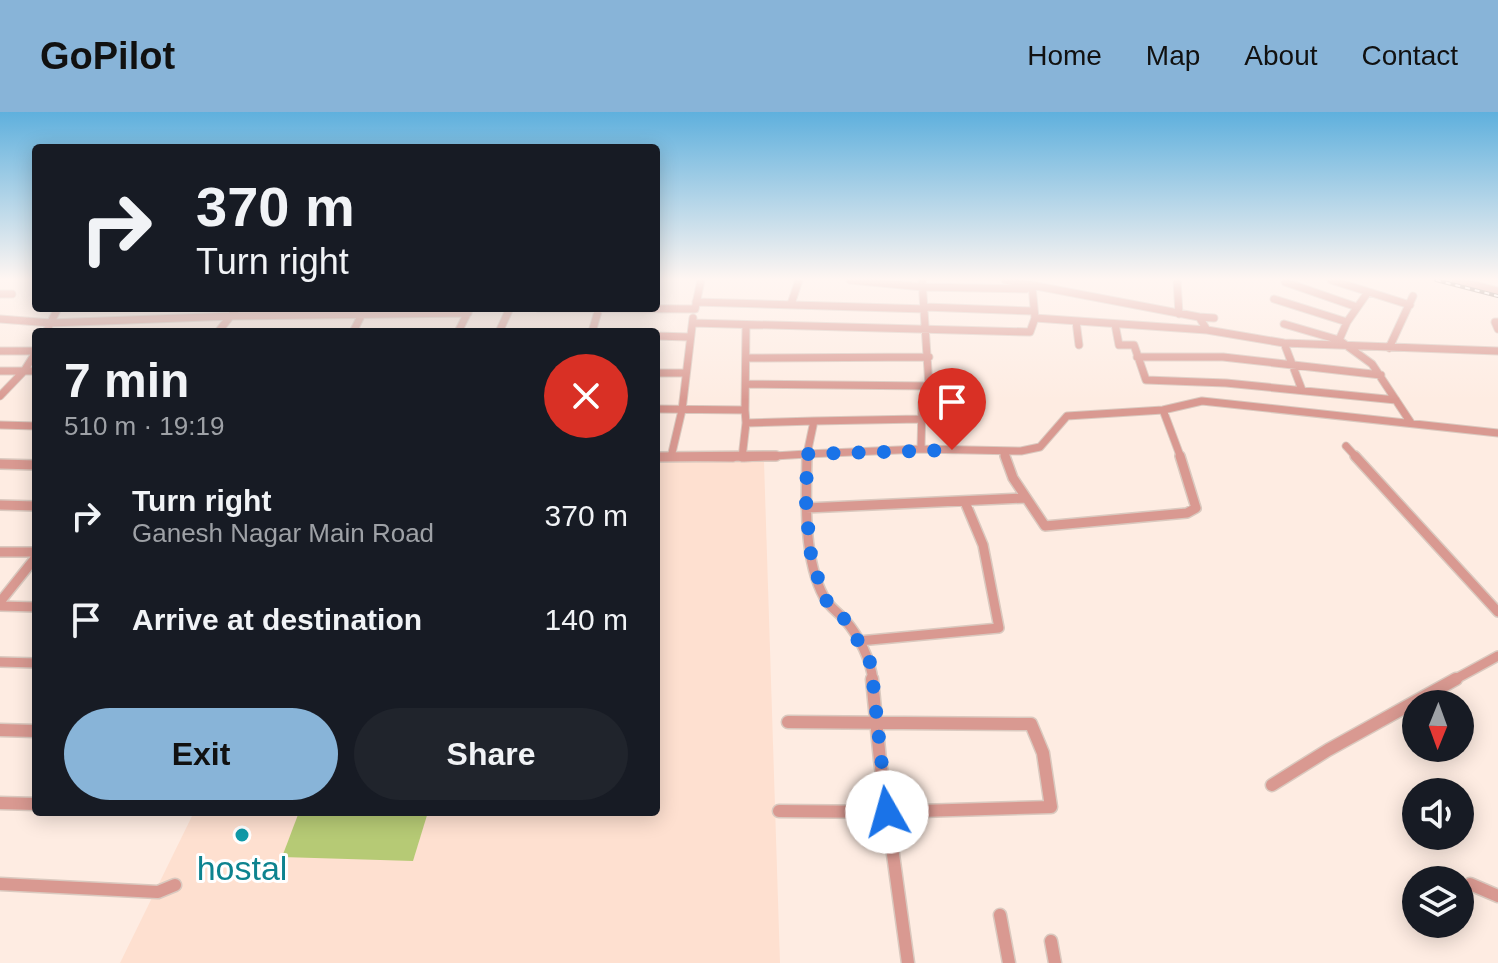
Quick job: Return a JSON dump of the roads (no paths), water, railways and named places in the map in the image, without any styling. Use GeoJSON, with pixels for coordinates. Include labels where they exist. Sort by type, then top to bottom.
{"type":"FeatureCollection","features":[{"type":"Feature","properties":{"kind":"street"},"geometry":{"type":"LineString","coordinates":[[8,320],[51,323],[136,320]]}},
{"type":"Feature","properties":{"kind":"street"},"geometry":{"type":"LineString","coordinates":[[0,328],[11,320]]}},
{"type":"Feature","properties":{"kind":"street"},"geometry":{"type":"LineString","coordinates":[[48,328],[53,320]]}},
{"type":"Feature","properties":{"kind":"street"},"geometry":{"type":"LineString","coordinates":[[671,457],[682,410],[693,320]]}},
{"type":"Feature","properties":{"kind":"street"},"geometry":{"type":"LineString","coordinates":[[921,449],[922,403],[929,386],[926,320]]}},
{"type":"Feature","properties":{"kind":"street"},"geometry":{"type":"LineString","coordinates":[[693,323],[1030,332],[1032,320]]}},
{"type":"Feature","properties":{"kind":"street"},"geometry":{"type":"LineString","coordinates":[[1068,320],[1207,330],[1284,343],[1498,351]]}},
{"type":"Feature","properties":{"kind":"street"},"geometry":{"type":"LineString","coordinates":[[1201,320],[1207,330]]}},
{"type":"Feature","properties":{"kind":"street"},"geometry":{"type":"LineString","coordinates":[[1339,340],[1347,322],[1340,320]]}},
{"type":"Feature","properties":{"kind":"street"},"geometry":{"type":"LineString","coordinates":[[1389,348],[1402,320]]}},
{"type":"Feature","properties":{"kind":"street"},"geometry":{"type":"LineString","coordinates":[[1076,321],[1079,345]]}},
{"type":"Feature","properties":{"kind":"street"},"geometry":{"type":"LineString","coordinates":[[1498,322],[1495,322],[1498,329]]}},
{"type":"Feature","properties":{"kind":"street"},"geometry":{"type":"LineString","coordinates":[[1115,324],[1119,345],[1134,345],[1146,380],[1302,390],[1396,400]]}},
{"type":"Feature","properties":{"kind":"street"},"geometry":{"type":"LineString","coordinates":[[1284,324],[1359,348],[1381,375],[1411,423]]}},
{"type":"Feature","properties":{"kind":"street"},"geometry":{"type":"LineString","coordinates":[[742,458],[746,423],[746,325]]}},
{"type":"Feature","properties":{"kind":"street"},"geometry":{"type":"LineString","coordinates":[[660,336],[689,337]]}},
{"type":"Feature","properties":{"kind":"street"},"geometry":{"type":"LineString","coordinates":[[1284,343],[1302,390]]}},
{"type":"Feature","properties":{"kind":"street"},"geometry":{"type":"LineString","coordinates":[[0,351],[32,351]]}},
{"type":"Feature","properties":{"kind":"street"},"geometry":{"type":"LineString","coordinates":[[746,358],[929,357]]}},
{"type":"Feature","properties":{"kind":"street"},"geometry":{"type":"LineString","coordinates":[[1137,357],[1223,357],[1381,375]]}},
{"type":"Feature","properties":{"kind":"street"},"geometry":{"type":"LineString","coordinates":[[0,396],[24,371],[32,358]]}},
{"type":"Feature","properties":{"kind":"street"},"geometry":{"type":"LineString","coordinates":[[0,371],[32,371]]}},
{"type":"Feature","properties":{"kind":"street"},"geometry":{"type":"LineString","coordinates":[[660,373],[685,373]]}},
{"type":"Feature","properties":{"kind":"street"},"geometry":{"type":"LineString","coordinates":[[746,384],[929,386]]}},
{"type":"Feature","properties":{"kind":"street"},"geometry":{"type":"LineString","coordinates":[[660,457],[742,458],[921,449],[1003,451],[1040,447],[1067,416],[1163,410],[1202,401],[1496,434]]}},
{"type":"Feature","properties":{"kind":"street"},"geometry":{"type":"LineString","coordinates":[[660,409],[745,410]]}},
{"type":"Feature","properties":{"kind":"street"},"geometry":{"type":"LineString","coordinates":[[1003,451],[1026,498],[1045,526],[1187,513],[1196,508],[1163,410]]}},
{"type":"Feature","properties":{"kind":"street"},"geometry":{"type":"LineString","coordinates":[[746,423],[920,419]]}},
{"type":"Feature","properties":{"kind":"street"},"geometry":{"type":"LineString","coordinates":[[814,421],[807,454],[806,508],[811,555],[824,598],[848,623],[871,664],[908,963]]}},
{"type":"Feature","properties":{"kind":"street"},"geometry":{"type":"LineString","coordinates":[[0,425],[32,426]]}},
{"type":"Feature","properties":{"kind":"street"},"geometry":{"type":"LineString","coordinates":[[1346,446],[1498,612]]}},
{"type":"Feature","properties":{"kind":"street"},"geometry":{"type":"LineString","coordinates":[[0,464],[32,465]]}},
{"type":"Feature","properties":{"kind":"street"},"geometry":{"type":"LineString","coordinates":[[806,508],[1026,498]]}},
{"type":"Feature","properties":{"kind":"street"},"geometry":{"type":"LineString","coordinates":[[859,641],[999,628],[983,545],[965,502]]}},
{"type":"Feature","properties":{"kind":"street"},"geometry":{"type":"LineString","coordinates":[[0,505],[32,506]]}},
{"type":"Feature","properties":{"kind":"street"},"geometry":{"type":"LineString","coordinates":[[0,552],[32,555]]}},
{"type":"Feature","properties":{"kind":"street"},"geometry":{"type":"LineString","coordinates":[[0,604],[32,560]]}},
{"type":"Feature","properties":{"kind":"street"},"geometry":{"type":"LineString","coordinates":[[0,604],[32,607]]}},
{"type":"Feature","properties":{"kind":"street"},"geometry":{"type":"LineString","coordinates":[[1272,785],[1328,750],[1498,656]]}},
{"type":"Feature","properties":{"kind":"street"},"geometry":{"type":"LineString","coordinates":[[0,662],[32,663]]}},
{"type":"Feature","properties":{"kind":"street"},"geometry":{"type":"LineString","coordinates":[[779,811],[887,812],[1051,807],[1043,759],[1031,724],[788,722]]}},
{"type":"Feature","properties":{"kind":"street"},"geometry":{"type":"LineString","coordinates":[[0,730],[32,731]]}},
{"type":"Feature","properties":{"kind":"street"},"geometry":{"type":"LineString","coordinates":[[0,803],[32,804]]}},
{"type":"Feature","properties":{"kind":"street"},"geometry":{"type":"LineString","coordinates":[[0,884],[158,892],[175,885]]}},
{"type":"Feature","properties":{"kind":"street"},"geometry":{"type":"LineString","coordinates":[[1474,886],[1498,896]]}},
{"type":"Feature","properties":{"kind":"street"},"geometry":{"type":"LineString","coordinates":[[1000,915],[1009,963]]}},
{"type":"Feature","properties":{"kind":"street"},"geometry":{"type":"LineString","coordinates":[[1051,941],[1055,963]]}},
{"type":"Feature","properties":{"kind":"place","name":"hostal"},"geometry":{"type":"Point","coordinates":[242,835]}}]}
